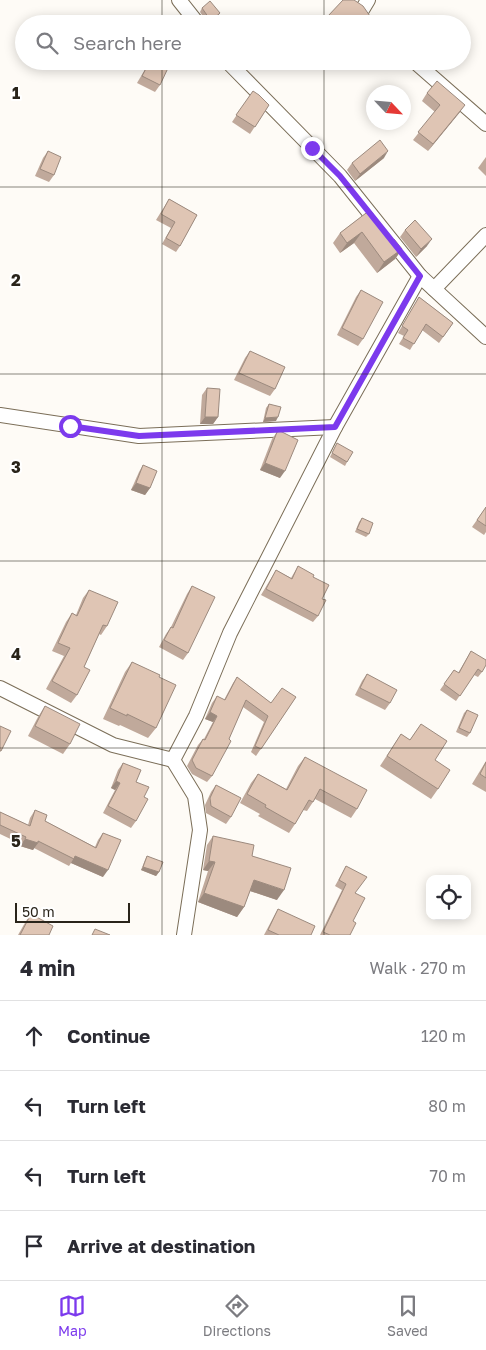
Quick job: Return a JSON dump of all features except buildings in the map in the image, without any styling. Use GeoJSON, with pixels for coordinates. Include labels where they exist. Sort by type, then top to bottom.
{"type":"FeatureCollection","features":[{"type":"Feature","properties":{"kind":"street"},"geometry":{"type":"LineString","coordinates":[[179,0],[191,15]]}},
{"type":"Feature","properties":{"kind":"street"},"geometry":{"type":"LineString","coordinates":[[237,70],[340,176],[420,276],[486,338]]}},
{"type":"Feature","properties":{"kind":"street"},"geometry":{"type":"LineString","coordinates":[[424,70],[486,124]]}},
{"type":"Feature","properties":{"kind":"street"},"geometry":{"type":"LineString","coordinates":[[434,289],[486,235]]}},
{"type":"Feature","properties":{"kind":"street"},"geometry":{"type":"LineString","coordinates":[[173,760],[196,716],[230,633],[335,427],[420,276]]}},
{"type":"Feature","properties":{"kind":"street"},"geometry":{"type":"LineString","coordinates":[[0,415],[139,436],[335,427]]}},
{"type":"Feature","properties":{"kind":"street"},"geometry":{"type":"LineString","coordinates":[[0,688],[114,745],[173,760],[195,796],[200,830],[184,935]]}},
{"type":"Feature","properties":{"kind":"route"},"geometry":{"type":"LineString","coordinates":[[70,426],[139,436],[335,427],[420,276],[340,176],[312,148]]}}]}
